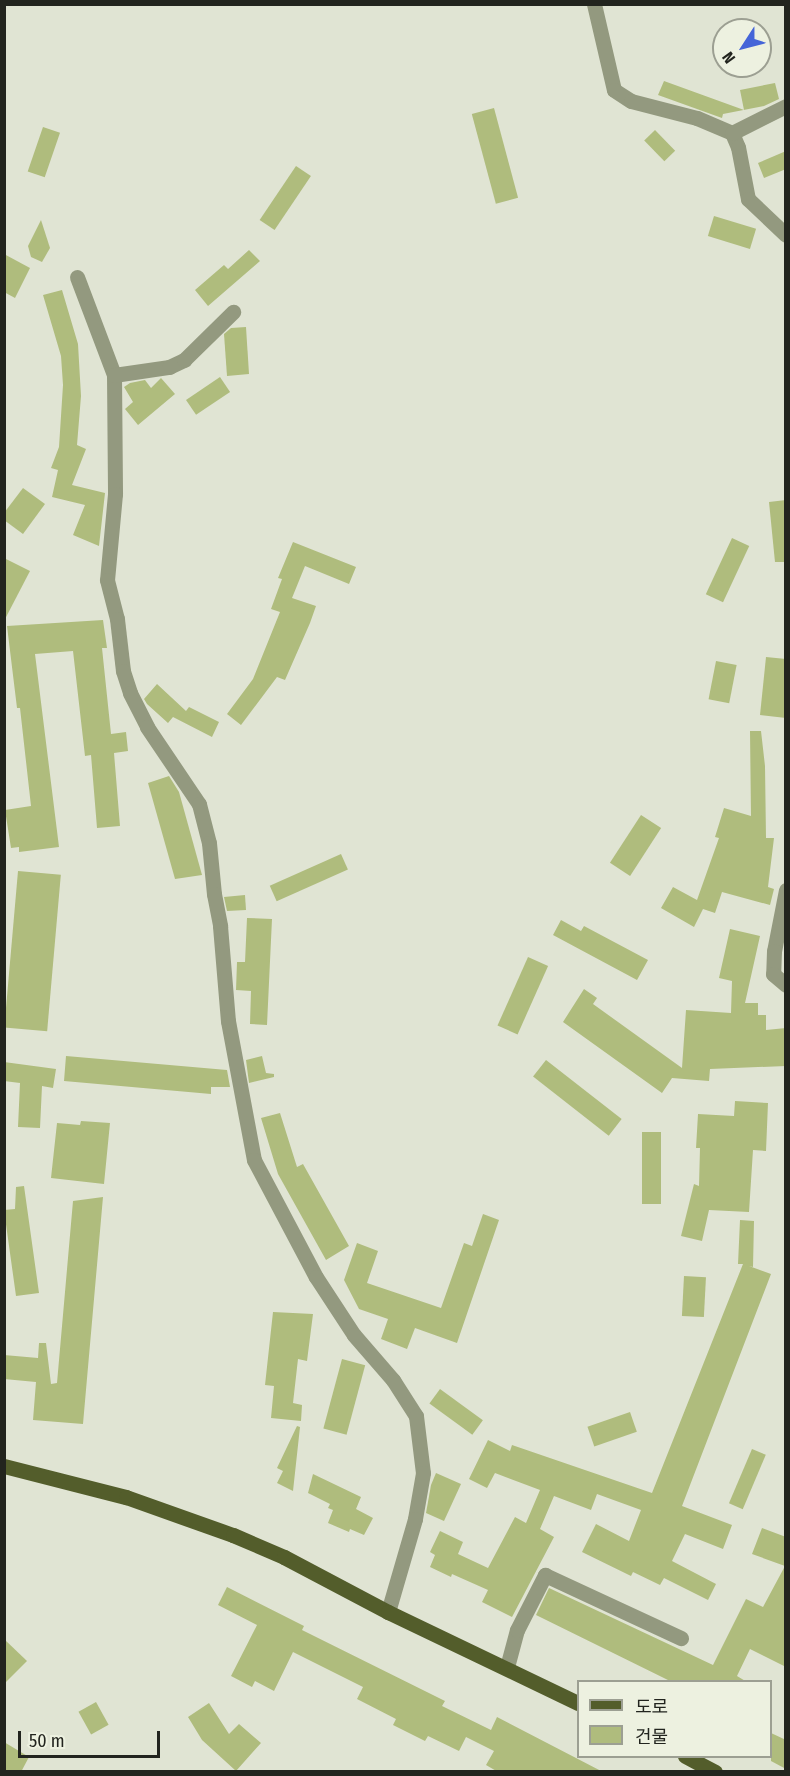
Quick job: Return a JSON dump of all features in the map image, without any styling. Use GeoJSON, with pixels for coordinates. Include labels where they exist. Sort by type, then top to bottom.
{"type":"FeatureCollection","features":[{"type":"Feature","properties":{"kind":"main road"},"geometry":{"type":"LineString","coordinates":[[4,1466],[126,1497],[192,1519],[284,1557],[388,1612],[577,1702]]}},
{"type":"Feature","properties":{"kind":"main road"},"geometry":{"type":"LineString","coordinates":[[689,1758],[715,1772]]}},
{"type":"Feature","properties":{"kind":"street"},"geometry":{"type":"LineString","coordinates":[[594,4],[614,90],[631,101],[697,118],[732,133],[738,147],[748,199],[786,234]]}},
{"type":"Feature","properties":{"kind":"street"},"geometry":{"type":"LineString","coordinates":[[732,133],[786,106]]}},
{"type":"Feature","properties":{"kind":"street"},"geometry":{"type":"LineString","coordinates":[[77,277],[114,375],[115,494],[107,580],[130,693],[147,727],[199,804],[209,843],[220,927],[228,1021],[254,1160],[315,1277],[354,1335],[393,1380],[416,1416],[423,1473],[415,1519],[388,1612]]}},
{"type":"Feature","properties":{"kind":"street"},"geometry":{"type":"LineString","coordinates":[[114,375],[169,367],[184,360],[233,312]]}},
{"type":"Feature","properties":{"kind":"street"},"geometry":{"type":"LineString","coordinates":[[786,890],[774,951],[773,974],[786,985]]}},
{"type":"Feature","properties":{"kind":"street"},"geometry":{"type":"LineString","coordinates":[[507,1667],[517,1630],[545,1575],[681,1638]]}},
{"type":"Feature","properties":{"kind":"building"},"geometry":{"type":"Polygon","coordinates":[[[664,81],[744,110],[723,114],[722,118],[658,95],[664,81]]]}},
{"type":"Feature","properties":{"kind":"building"},"geometry":{"type":"Polygon","coordinates":[[[775,83],[779,99],[764,106],[744,110],[740,90],[775,83]]]}},
{"type":"Feature","properties":{"kind":"building"},"geometry":{"type":"Polygon","coordinates":[[[494,108],[518,198],[496,204],[472,114],[494,108]]]}},
{"type":"Feature","properties":{"kind":"building"},"geometry":{"type":"Polygon","coordinates":[[[43,127],[60,133],[45,177],[28,171],[43,127]]]}},
{"type":"Feature","properties":{"kind":"building"},"geometry":{"type":"Polygon","coordinates":[[[655,130],[675,151],[664,161],[644,140],[655,130]]]}},
{"type":"Feature","properties":{"kind":"building"},"geometry":{"type":"Polygon","coordinates":[[[786,151],[786,169],[764,178],[758,163],[786,151]]]}},
{"type":"Feature","properties":{"kind":"building"},"geometry":{"type":"Polygon","coordinates":[[[296,166],[311,176],[275,230],[260,220],[296,166]]]}},
{"type":"Feature","properties":{"kind":"building"},"geometry":{"type":"Polygon","coordinates":[[[714,216],[756,229],[750,249],[708,236],[714,216]]]}},
{"type":"Feature","properties":{"kind":"building"},"geometry":{"type":"Polygon","coordinates":[[[41,220],[50,248],[42,262],[31,257],[28,246],[41,220]]]}},
{"type":"Feature","properties":{"kind":"building"},"geometry":{"type":"Polygon","coordinates":[[[249,250],[260,261],[208,306],[195,290],[224,265],[228,269],[249,250]]]}},
{"type":"Feature","properties":{"kind":"building"},"geometry":{"type":"Polygon","coordinates":[[[4,254],[30,268],[15,298],[4,292],[4,254]]]}},
{"type":"Feature","properties":{"kind":"building"},"geometry":{"type":"Polygon","coordinates":[[[62,290],[78,344],[81,396],[77,445],[86,449],[72,485],[105,493],[99,546],[73,535],[85,505],[52,497],[58,470],[51,468],[59,447],[63,385],[61,356],[43,295],[62,290]]]}},
{"type":"Feature","properties":{"kind":"building"},"geometry":{"type":"Polygon","coordinates":[[[246,327],[249,374],[227,376],[224,334],[231,328],[246,327]]]}},
{"type":"Feature","properties":{"kind":"building"},"geometry":{"type":"Polygon","coordinates":[[[220,377],[230,392],[196,415],[186,400],[220,377]]]}},
{"type":"Feature","properties":{"kind":"building"},"geometry":{"type":"Polygon","coordinates":[[[161,378],[175,394],[138,425],[125,409],[133,402],[124,387],[130,383],[145,380],[151,388],[161,378]]]}},
{"type":"Feature","properties":{"kind":"building"},"geometry":{"type":"Polygon","coordinates":[[[23,488],[45,504],[23,534],[4,520],[4,513],[23,488]]]}},
{"type":"Feature","properties":{"kind":"building"},"geometry":{"type":"Polygon","coordinates":[[[786,500],[786,562],[775,562],[769,502],[786,500]]]}},
{"type":"Feature","properties":{"kind":"building"},"geometry":{"type":"Polygon","coordinates":[[[732,538],[749,546],[723,602],[706,594],[732,538]]]}},
{"type":"Feature","properties":{"kind":"building"},"geometry":{"type":"Polygon","coordinates":[[[293,542],[356,567],[349,584],[305,566],[292,598],[316,606],[310,623],[285,680],[277,677],[241,725],[227,714],[253,679],[280,612],[271,609],[282,579],[278,578],[293,542]]]}},
{"type":"Feature","properties":{"kind":"building"},"geometry":{"type":"Polygon","coordinates":[[[4,558],[30,571],[4,621],[4,558]]]}},
{"type":"Feature","properties":{"kind":"building"},"geometry":{"type":"Polygon","coordinates":[[[103,620],[107,648],[102,648],[111,734],[126,732],[128,751],[114,753],[120,826],[97,828],[91,755],[85,756],[73,651],[35,654],[59,847],[19,852],[19,847],[11,848],[5,810],[31,806],[20,708],[17,708],[7,626],[103,620]]]}},
{"type":"Feature","properties":{"kind":"building"},"geometry":{"type":"Polygon","coordinates":[[[766,657],[786,659],[786,718],[760,715],[766,657]]]}},
{"type":"Feature","properties":{"kind":"building"},"geometry":{"type":"Polygon","coordinates":[[[716,661],[737,665],[729,703],[709,699],[716,661]]]}},
{"type":"Feature","properties":{"kind":"building"},"geometry":{"type":"Polygon","coordinates":[[[157,684],[186,711],[189,707],[219,722],[212,737],[173,717],[168,723],[147,704],[144,699],[157,684]]]}},
{"type":"Feature","properties":{"kind":"building"},"geometry":{"type":"Polygon","coordinates":[[[750,731],[761,731],[765,766],[766,838],[774,838],[768,887],[774,889],[770,905],[722,892],[715,913],[703,909],[694,927],[661,908],[673,887],[697,900],[719,838],[715,837],[724,808],[751,816],[750,731]]]}},
{"type":"Feature","properties":{"kind":"building"},"geometry":{"type":"Polygon","coordinates":[[[169,776],[179,792],[202,875],[175,879],[148,783],[169,776]]]}},
{"type":"Feature","properties":{"kind":"building"},"geometry":{"type":"Polygon","coordinates":[[[641,815],[661,828],[630,876],[610,863],[641,815]]]}},
{"type":"Feature","properties":{"kind":"building"},"geometry":{"type":"Polygon","coordinates":[[[341,854],[348,870],[277,901],[270,886],[341,854]]]}},
{"type":"Feature","properties":{"kind":"building"},"geometry":{"type":"Polygon","coordinates":[[[18,871],[61,875],[47,1031],[4,1027],[18,871]]]}},
{"type":"Feature","properties":{"kind":"building"},"geometry":{"type":"Polygon","coordinates":[[[245,895],[246,910],[227,911],[224,897],[245,895]]]}},
{"type":"Feature","properties":{"kind":"building"},"geometry":{"type":"Polygon","coordinates":[[[247,918],[272,919],[267,1025],[250,1024],[251,991],[236,990],[237,962],[245,962],[247,918]]]}},
{"type":"Feature","properties":{"kind":"building"},"geometry":{"type":"Polygon","coordinates":[[[561,920],[581,931],[584,926],[648,960],[637,980],[553,935],[561,920]]]}},
{"type":"Feature","properties":{"kind":"building"},"geometry":{"type":"Polygon","coordinates":[[[730,929],[760,936],[745,1003],[758,1003],[758,1015],[766,1015],[766,1030],[786,1028],[786,1066],[710,1069],[709,1081],[672,1078],[662,1093],[563,1022],[584,989],[597,998],[593,1004],[682,1068],[686,1010],[731,1013],[732,981],[719,978],[730,929]]]}},
{"type":"Feature","properties":{"kind":"building"},"geometry":{"type":"Polygon","coordinates":[[[528,957],[548,966],[518,1034],[497,1026],[528,957]]]}},
{"type":"Feature","properties":{"kind":"building"},"geometry":{"type":"Polygon","coordinates":[[[66,1056],[227,1070],[230,1087],[211,1087],[211,1094],[64,1081],[66,1056]]]}},
{"type":"Feature","properties":{"kind":"building"},"geometry":{"type":"Polygon","coordinates":[[[262,1056],[266,1073],[274,1074],[274,1077],[249,1083],[246,1060],[262,1056]]]}},
{"type":"Feature","properties":{"kind":"building"},"geometry":{"type":"Polygon","coordinates":[[[546,1060],[622,1119],[609,1136],[533,1077],[546,1060]]]}},
{"type":"Feature","properties":{"kind":"building"},"geometry":{"type":"Polygon","coordinates":[[[4,1062],[56,1069],[53,1088],[42,1086],[40,1128],[18,1127],[20,1083],[4,1081],[4,1062]]]}},
{"type":"Feature","properties":{"kind":"building"},"geometry":{"type":"Polygon","coordinates":[[[735,1101],[768,1103],[766,1151],[753,1150],[749,1212],[709,1210],[702,1241],[681,1236],[694,1184],[699,1186],[700,1148],[696,1148],[698,1114],[734,1116],[735,1101]]]}},
{"type":"Feature","properties":{"kind":"building"},"geometry":{"type":"Polygon","coordinates":[[[280,1113],[297,1167],[303,1164],[349,1246],[326,1260],[278,1174],[261,1118],[280,1113]]]}},
{"type":"Feature","properties":{"kind":"building"},"geometry":{"type":"Polygon","coordinates":[[[81,1121],[110,1123],[104,1184],[51,1178],[57,1123],[80,1125],[81,1121]]]}},
{"type":"Feature","properties":{"kind":"building"},"geometry":{"type":"Polygon","coordinates":[[[642,1132],[661,1132],[661,1204],[642,1204],[642,1132]]]}},
{"type":"Feature","properties":{"kind":"building"},"geometry":{"type":"Polygon","coordinates":[[[24,1186],[39,1293],[16,1296],[4,1210],[15,1209],[16,1187],[24,1186]]]}},
{"type":"Feature","properties":{"kind":"building"},"geometry":{"type":"Polygon","coordinates":[[[103,1197],[83,1424],[33,1420],[36,1382],[4,1379],[4,1355],[38,1358],[39,1343],[46,1343],[51,1384],[57,1383],[73,1201],[103,1197]]]}},
{"type":"Feature","properties":{"kind":"building"},"geometry":{"type":"Polygon","coordinates":[[[483,1214],[499,1220],[457,1343],[415,1328],[407,1349],[381,1339],[388,1319],[359,1309],[344,1280],[357,1243],[378,1251],[367,1283],[441,1308],[464,1243],[472,1246],[483,1214]]]}},
{"type":"Feature","properties":{"kind":"building"},"geometry":{"type":"Polygon","coordinates":[[[740,1220],[754,1221],[753,1267],[749,1266],[771,1274],[682,1506],[732,1525],[723,1549],[685,1534],[672,1561],[716,1584],[708,1600],[664,1578],[660,1585],[633,1572],[631,1576],[582,1552],[596,1524],[629,1541],[641,1510],[597,1494],[591,1510],[554,1496],[540,1529],[554,1537],[512,1617],[482,1602],[488,1590],[430,1567],[435,1555],[430,1552],[440,1531],[463,1542],[458,1554],[488,1568],[515,1517],[526,1523],[540,1490],[495,1473],[487,1488],[469,1479],[488,1440],[510,1451],[512,1445],[652,1493],[743,1264],[738,1264],[740,1220]]]}},
{"type":"Feature","properties":{"kind":"building"},"geometry":{"type":"Polygon","coordinates":[[[684,1276],[706,1277],[704,1317],[682,1316],[684,1276]]]}},
{"type":"Feature","properties":{"kind":"building"},"geometry":{"type":"Polygon","coordinates":[[[273,1312],[313,1314],[307,1361],[298,1359],[293,1403],[302,1405],[301,1421],[271,1418],[274,1386],[265,1385],[273,1312]]]}},
{"type":"Feature","properties":{"kind":"building"},"geometry":{"type":"Polygon","coordinates":[[[342,1359],[365,1365],[347,1435],[323,1429],[342,1359]]]}},
{"type":"Feature","properties":{"kind":"building"},"geometry":{"type":"Polygon","coordinates":[[[440,1389],[483,1420],[472,1435],[429,1404],[440,1389]]]}},
{"type":"Feature","properties":{"kind":"building"},"geometry":{"type":"Polygon","coordinates":[[[630,1412],[637,1432],[594,1447],[587,1427],[630,1412]]]}},
{"type":"Feature","properties":{"kind":"building"},"geometry":{"type":"Polygon","coordinates":[[[297,1426],[300,1427],[293,1491],[277,1483],[283,1471],[277,1468],[297,1426]]]}},
{"type":"Feature","properties":{"kind":"building"},"geometry":{"type":"Polygon","coordinates":[[[752,1449],[766,1455],[743,1509],[729,1503],[752,1449]]]}},
{"type":"Feature","properties":{"kind":"building"},"geometry":{"type":"Polygon","coordinates":[[[436,1473],[461,1484],[444,1521],[426,1513],[431,1485],[436,1473]]]}},
{"type":"Feature","properties":{"kind":"building"},"geometry":{"type":"Polygon","coordinates":[[[313,1474],[361,1497],[356,1509],[373,1518],[364,1535],[350,1529],[349,1532],[328,1523],[333,1510],[328,1508],[330,1504],[308,1493],[313,1474]]]}},
{"type":"Feature","properties":{"kind":"building"},"geometry":{"type":"Polygon","coordinates":[[[762,1528],[786,1537],[786,1667],[750,1649],[737,1676],[744,1680],[668,1680],[536,1615],[549,1588],[713,1665],[746,1599],[763,1607],[785,1566],[752,1554],[762,1528]]]}},
{"type":"Feature","properties":{"kind":"building"},"geometry":{"type":"Polygon","coordinates":[[[227,1587],[304,1626],[302,1630],[445,1701],[442,1706],[491,1730],[497,1717],[603,1772],[498,1772],[486,1765],[494,1751],[466,1737],[459,1751],[428,1736],[425,1741],[393,1725],[396,1719],[357,1699],[363,1687],[293,1652],[274,1691],[255,1681],[252,1687],[231,1676],[257,1625],[218,1605],[227,1587]]]}},
{"type":"Feature","properties":{"kind":"building"},"geometry":{"type":"Polygon","coordinates":[[[4,1639],[27,1661],[4,1684],[4,1639]]]}},
{"type":"Feature","properties":{"kind":"building"},"geometry":{"type":"Polygon","coordinates":[[[96,1702],[109,1725],[91,1734],[79,1712],[96,1702]]]}},
{"type":"Feature","properties":{"kind":"building"},"geometry":{"type":"Polygon","coordinates":[[[209,1703],[229,1734],[239,1724],[261,1743],[236,1771],[202,1740],[188,1717],[209,1703]]]}},
{"type":"Feature","properties":{"kind":"building"},"geometry":{"type":"Polygon","coordinates":[[[772,1733],[786,1740],[786,1769],[771,1761],[772,1733]]]}},
{"type":"Feature","properties":{"kind":"building"},"geometry":{"type":"Polygon","coordinates":[[[4,1742],[29,1757],[21,1772],[4,1772],[4,1742]]]}}]}
